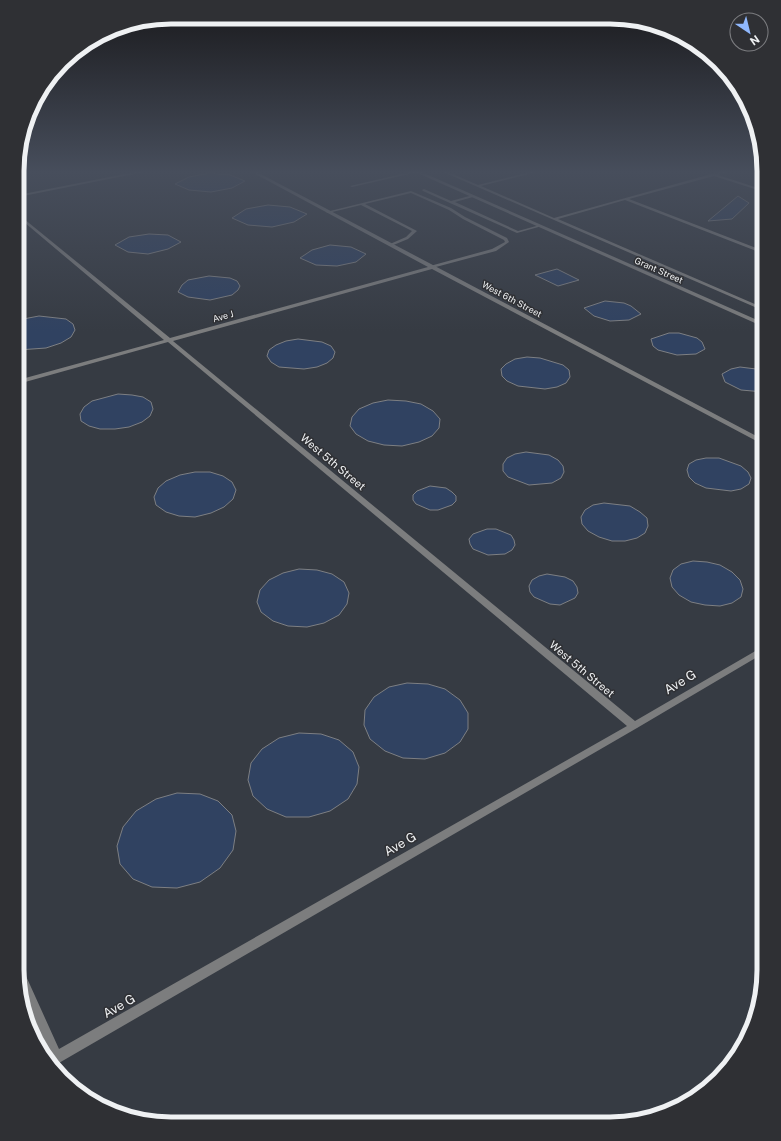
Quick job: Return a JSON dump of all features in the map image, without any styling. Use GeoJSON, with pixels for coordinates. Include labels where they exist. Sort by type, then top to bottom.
{"type":"FeatureCollection","features":[{"type":"Feature","properties":{"kind":"street","name":"West 5th Street"},"geometry":{"type":"LineString","coordinates":[[29,224],[634,726]]}},
{"type":"Feature","properties":{"kind":"street","name":"West 6th Street"},"geometry":{"type":"LineString","coordinates":[[351,224],[757,439]]}},
{"type":"Feature","properties":{"kind":"street","name":"Grant Street"},"geometry":{"type":"LineString","coordinates":[[536,224],[757,322]]}},
{"type":"Feature","properties":{"kind":"street","name":"Ave J"},"geometry":{"type":"LineString","coordinates":[[24,380],[432,266]]}},
{"type":"Feature","properties":{"kind":"street","name":"Ave G"},"geometry":{"type":"LineString","coordinates":[[53,1059],[634,726],[757,653]]}},
{"type":"Feature","properties":{"kind":"street"},"geometry":{"type":"LineString","coordinates":[[25,990],[49,1052]]}},
{"type":"Feature","properties":{"kind":"lane"},"geometry":{"type":"LineString","coordinates":[[391,245],[407,238],[415,231],[401,224]]}},
{"type":"Feature","properties":{"kind":"lane"},"geometry":{"type":"LineString","coordinates":[[432,266],[494,250],[507,242],[506,239],[476,224]]}},
{"type":"Feature","properties":{"kind":"lane"},"geometry":{"type":"LineString","coordinates":[[501,224],[518,232],[540,226]]}},
{"type":"Feature","properties":{"kind":"lane"},"geometry":{"type":"LineString","coordinates":[[566,224],[757,307]]}},
{"type":"Feature","properties":{"kind":"lane"},"geometry":{"type":"LineString","coordinates":[[691,224],[757,249]]}},
{"type":"Feature","properties":{"kind":"shaded area"},"geometry":{"type":"Polygon","coordinates":[[[24,224],[757,224],[757,980],[752,1008],[746,1027],[727,1060],[721,1067],[700,1087],[667,1106],[648,1112],[620,1117],[151,1116],[123,1109],[106,1102],[81,1087],[60,1067],[44,1044],[35,1027],[29,1008],[24,980],[24,224]]]}},
{"type":"Feature","properties":{"kind":"building"},"geometry":{"type":"Polygon","coordinates":[[[246,224],[284,224],[272,227],[246,224]]]}},
{"type":"Feature","properties":{"kind":"building"},"geometry":{"type":"Polygon","coordinates":[[[149,234],[168,235],[181,242],[168,249],[148,254],[128,252],[115,245],[129,237],[149,234]]]}},
{"type":"Feature","properties":{"kind":"building"},"geometry":{"type":"Polygon","coordinates":[[[330,245],[351,247],[366,254],[356,262],[337,266],[316,265],[300,258],[312,250],[330,245]]]}},
{"type":"Feature","properties":{"kind":"building"},"geometry":{"type":"Polygon","coordinates":[[[557,269],[579,280],[558,286],[535,275],[557,269]]]}},
{"type":"Feature","properties":{"kind":"building"},"geometry":{"type":"Polygon","coordinates":[[[209,276],[230,278],[237,281],[240,286],[232,295],[210,300],[188,297],[178,292],[182,285],[188,280],[209,276]]]}},
{"type":"Feature","properties":{"kind":"building"},"geometry":{"type":"Polygon","coordinates":[[[605,301],[624,303],[631,306],[641,314],[629,320],[610,321],[594,316],[584,308],[605,301]]]}},
{"type":"Feature","properties":{"kind":"building"},"geometry":{"type":"Polygon","coordinates":[[[39,316],[66,319],[73,324],[75,330],[71,337],[61,343],[46,348],[24,350],[24,319],[39,316]]]}},
{"type":"Feature","properties":{"kind":"building"},"geometry":{"type":"Polygon","coordinates":[[[669,333],[679,333],[697,338],[702,342],[705,349],[696,354],[677,355],[658,350],[653,346],[651,339],[669,333]]]}},
{"type":"Feature","properties":{"kind":"building"},"geometry":{"type":"Polygon","coordinates":[[[298,339],[322,342],[331,346],[335,352],[333,358],[327,363],[317,367],[304,369],[279,367],[271,362],[267,356],[269,350],[286,341],[298,339]]]}},
{"type":"Feature","properties":{"kind":"building"},"geometry":{"type":"Polygon","coordinates":[[[527,357],[540,358],[563,365],[569,370],[570,377],[566,383],[557,387],[545,389],[518,386],[507,381],[502,376],[501,369],[506,364],[515,359],[527,357]]]}},
{"type":"Feature","properties":{"kind":"building"},"geometry":{"type":"Polygon","coordinates":[[[740,367],[757,369],[757,391],[741,390],[725,382],[722,374],[731,369],[740,367]]]}},
{"type":"Feature","properties":{"kind":"building"},"geometry":{"type":"Polygon","coordinates":[[[118,394],[143,397],[151,402],[153,409],[150,416],[142,422],[129,427],[115,429],[100,429],[89,426],[81,421],[80,414],[84,407],[92,401],[118,394]]]}},
{"type":"Feature","properties":{"kind":"building"},"geometry":{"type":"Polygon","coordinates":[[[388,400],[421,404],[433,411],[440,419],[439,428],[432,436],[419,442],[402,446],[384,445],[368,441],[356,434],[350,426],[352,417],[359,409],[373,403],[388,400]]]}},
{"type":"Feature","properties":{"kind":"building"},"geometry":{"type":"Polygon","coordinates":[[[526,452],[549,455],[558,460],[563,466],[564,472],[561,478],[552,483],[529,485],[508,477],[503,471],[503,464],[507,458],[515,454],[526,452]]]}},
{"type":"Feature","properties":{"kind":"building"},"geometry":{"type":"Polygon","coordinates":[[[719,458],[741,466],[748,472],[751,478],[749,484],[741,489],[731,491],[706,488],[695,483],[689,477],[687,470],[689,464],[696,460],[719,458]]]}},
{"type":"Feature","properties":{"kind":"building"},"geometry":{"type":"Polygon","coordinates":[[[195,472],[210,472],[223,476],[232,482],[236,490],[233,499],[224,507],[211,513],[195,517],[179,516],[166,512],[156,505],[154,497],[158,488],[166,481],[180,475],[195,472]]]}},
{"type":"Feature","properties":{"kind":"building"},"geometry":{"type":"Polygon","coordinates":[[[430,486],[446,488],[456,496],[456,501],[452,505],[438,510],[430,510],[416,504],[413,500],[413,495],[417,491],[430,486]]]}},
{"type":"Feature","properties":{"kind":"building"},"geometry":{"type":"Polygon","coordinates":[[[604,503],[630,506],[640,512],[647,518],[648,526],[645,533],[637,538],[625,541],[612,541],[599,537],[588,531],[582,524],[581,517],[585,510],[593,505],[604,503]]]}},
{"type":"Feature","properties":{"kind":"building"},"geometry":{"type":"Polygon","coordinates":[[[487,529],[496,529],[511,535],[515,545],[512,550],[505,554],[488,555],[473,549],[469,539],[473,534],[487,529]]]}},
{"type":"Feature","properties":{"kind":"building"},"geometry":{"type":"Polygon","coordinates":[[[693,561],[720,565],[732,572],[740,580],[743,589],[741,597],[732,603],[720,606],[691,602],[679,595],[672,587],[670,578],[673,570],[681,564],[693,561]]]}},
{"type":"Feature","properties":{"kind":"building"},"geometry":{"type":"Polygon","coordinates":[[[299,569],[317,570],[332,574],[344,582],[349,593],[347,604],[339,615],[324,623],[307,627],[288,626],[273,621],[261,612],[257,602],[260,590],[269,580],[283,573],[299,569]]]}},
{"type":"Feature","properties":{"kind":"building"},"geometry":{"type":"Polygon","coordinates":[[[547,574],[565,577],[573,581],[577,587],[578,593],[575,598],[560,605],[550,604],[534,597],[530,592],[529,586],[532,580],[547,574]]]}},
{"type":"Feature","properties":{"kind":"building"},"geometry":{"type":"Polygon","coordinates":[[[407,683],[428,684],[445,689],[460,700],[468,713],[468,729],[460,742],[445,753],[425,759],[403,758],[385,751],[370,739],[364,725],[365,710],[374,697],[389,687],[407,683]]]}},
{"type":"Feature","properties":{"kind":"building"},"geometry":{"type":"Polygon","coordinates":[[[299,733],[321,734],[339,740],[353,752],[359,767],[357,784],[348,799],[330,811],[309,817],[286,817],[267,809],[253,796],[248,780],[251,763],[262,749],[279,738],[299,733]]]}},
{"type":"Feature","properties":{"kind":"building"},"geometry":{"type":"Polygon","coordinates":[[[177,793],[200,794],[218,801],[232,815],[236,831],[233,850],[220,868],[200,882],[177,888],[152,887],[133,879],[120,864],[117,846],[123,827],[136,811],[156,799],[177,793]]]}}]}
